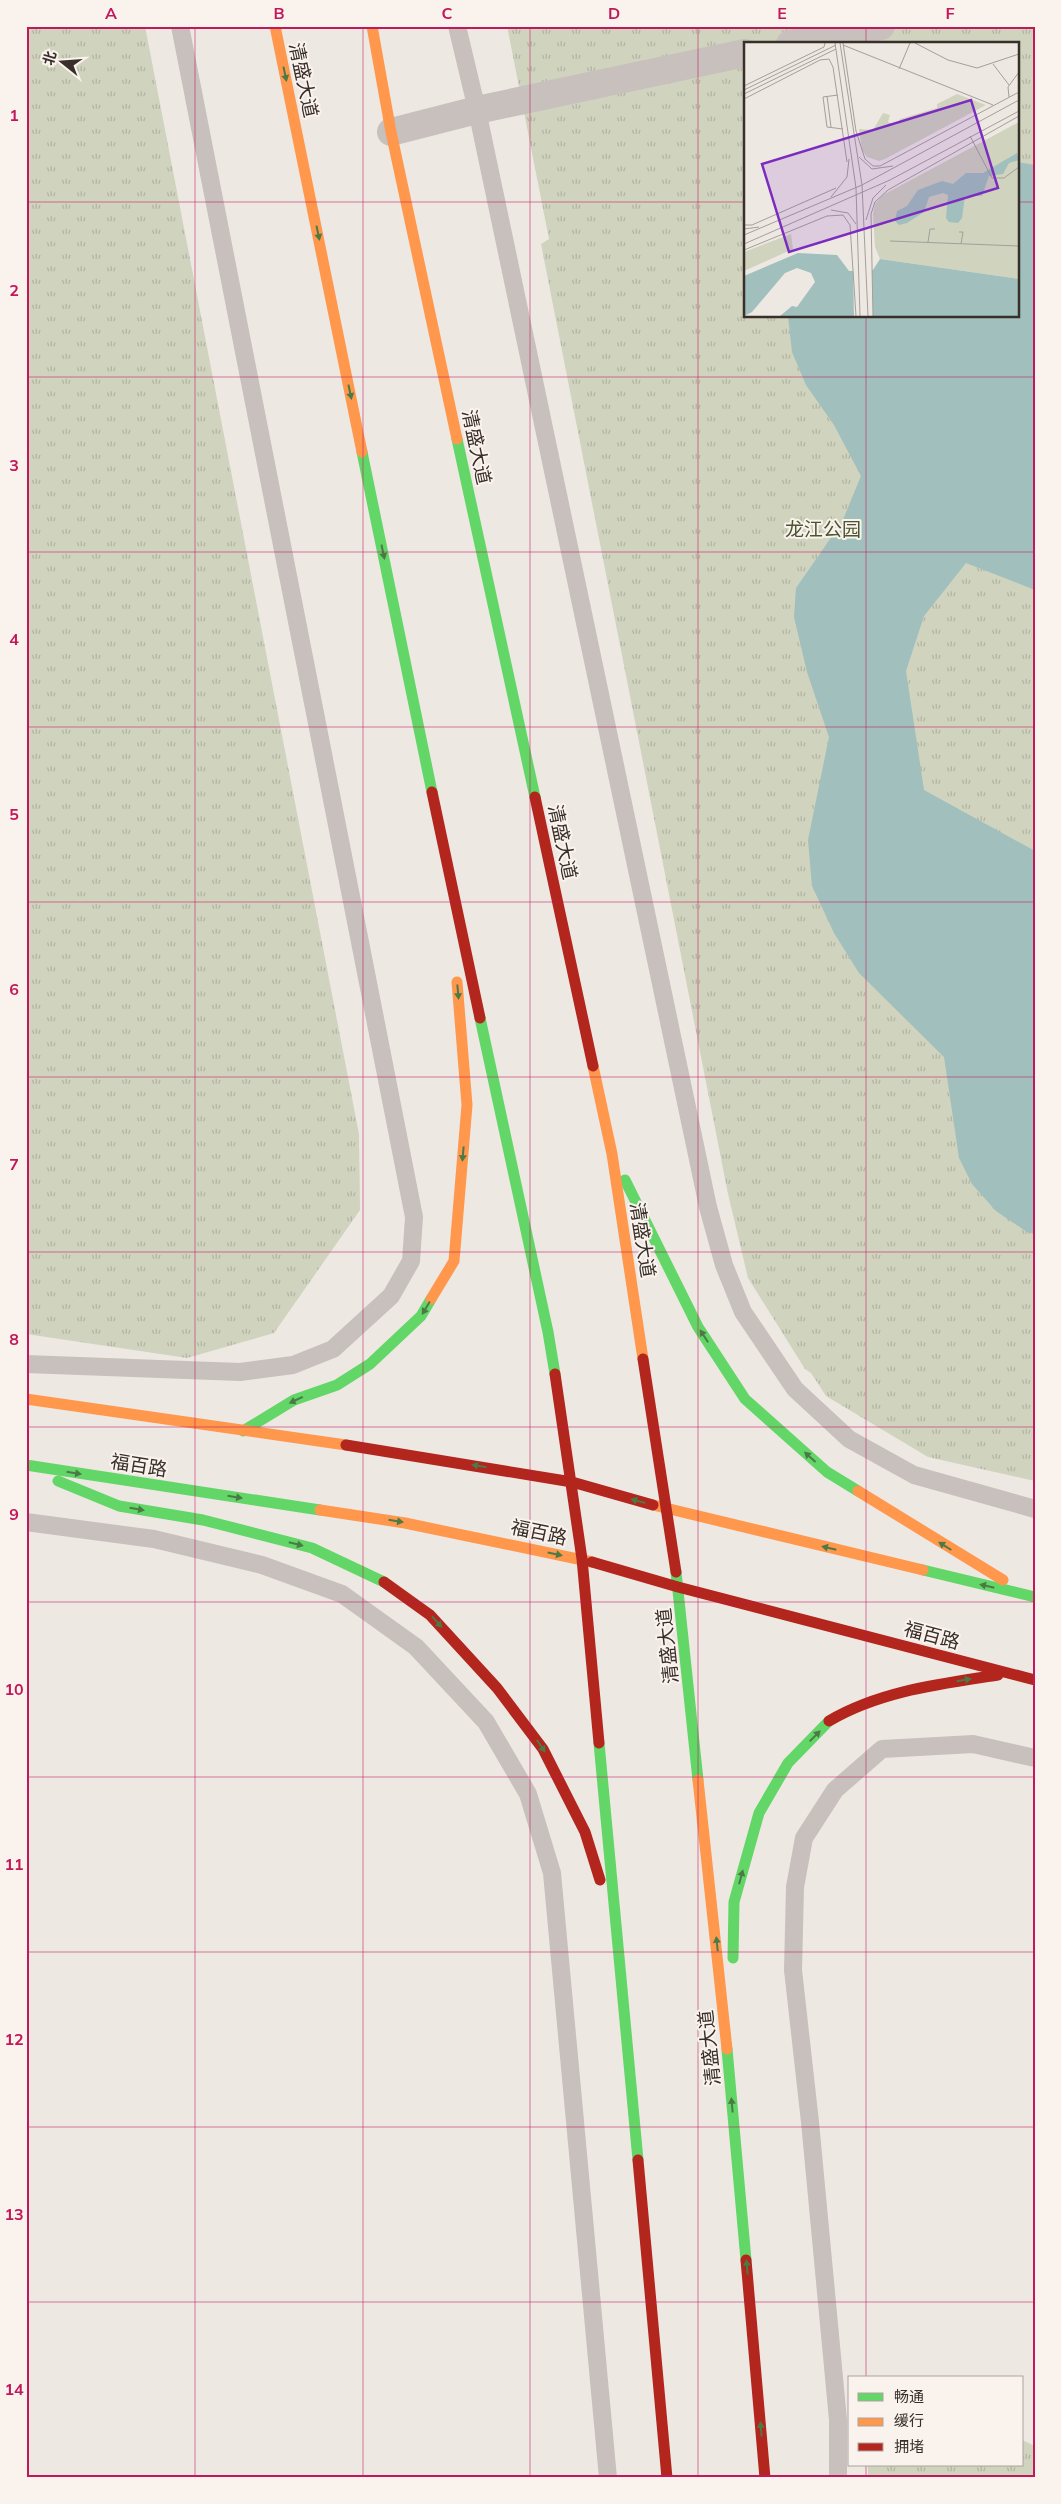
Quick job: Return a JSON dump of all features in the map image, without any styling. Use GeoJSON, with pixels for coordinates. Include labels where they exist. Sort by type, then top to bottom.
{"type":"FeatureCollection","features":[{"type":"Feature","properties":{"kind":"main road","name":"清盛大道"},"geometry":{"type":"LineString","coordinates":[[275,26],[449,873],[548,1332],[572,1482],[582,1559],[667,2478]]}},
{"type":"Feature","properties":{"kind":"main road","name":"清盛大道"},"geometry":{"type":"LineString","coordinates":[[372,26],[391,132],[612,1154],[678,1587],[730,2082],[765,2478]]}},
{"type":"Feature","properties":{"kind":"main road"},"geometry":{"type":"LineString","coordinates":[[243,1431],[294,1400],[337,1385],[370,1364],[421,1316],[454,1261],[467,1105],[449,873]]}},
{"type":"Feature","properties":{"kind":"main road"},"geometry":{"type":"LineString","coordinates":[[612,1154],[698,1327],[745,1400],[827,1472],[995,1577],[1035,1592]]}},
{"type":"Feature","properties":{"kind":"main road"},"geometry":{"type":"LineString","coordinates":[[26,1399],[410,1454],[572,1482],[666,1509],[1035,1597]]}},
{"type":"Feature","properties":{"kind":"main road"},"geometry":{"type":"LineString","coordinates":[[26,1466],[119,1506],[203,1520],[312,1548],[391,1585],[430,1615],[497,1688],[543,1749],[585,1832],[616,1936]]}},
{"type":"Feature","properties":{"kind":"main road","name":"福百路"},"geometry":{"type":"LineString","coordinates":[[26,1466],[405,1523],[582,1559],[678,1587],[1035,1680]]}},
{"type":"Feature","properties":{"kind":"main road"},"geometry":{"type":"LineString","coordinates":[[730,2082],[734,1902],[759,1813],[788,1762],[829,1721],[868,1701],[935,1685],[1010,1673]]}},
{"type":"Feature","properties":{"kind":"street"},"geometry":{"type":"LineString","coordinates":[[803,41],[881,26]]}},
{"type":"Feature","properties":{"kind":"street"},"geometry":{"type":"LineString","coordinates":[[391,132],[477,110],[744,53]]}},
{"type":"Feature","properties":{"kind":"lane"},"geometry":{"type":"LineString","coordinates":[[26,1364],[240,1372],[293,1365],[333,1349],[391,1296],[412,1261],[414,1217],[180,26]]}},
{"type":"Feature","properties":{"kind":"lane"},"geometry":{"type":"LineString","coordinates":[[457,26],[477,110],[706,1197],[724,1264],[743,1312],[795,1389],[849,1439],[914,1475],[1035,1509]]}},
{"type":"Feature","properties":{"kind":"lane"},"geometry":{"type":"LineString","coordinates":[[26,1522],[163,1542],[262,1565],[342,1594],[416,1647],[486,1722],[528,1794],[552,1873],[608,2478]]}},
{"type":"Feature","properties":{"kind":"lane"},"geometry":{"type":"LineString","coordinates":[[838,2478],[838,2420],[810,2122],[793,1970],[795,1887],[804,1838],[835,1790],[882,1750],[973,1744],[1035,1758]]}},
{"type":"Feature","properties":{"kind":"green space"},"geometry":{"type":"Polygon","coordinates":[[[26,26],[145,26],[359,1134],[360,1210],[274,1333],[187,1358],[26,1334],[26,26]]]}},
{"type":"Feature","properties":{"kind":"green space","name":"龙江公园"},"geometry":{"type":"Polygon","coordinates":[[[507,26],[1035,26],[1035,1481],[928,1457],[826,1396],[811,1373],[805,1369],[748,1278],[728,1194],[541,244],[549,239],[507,26]]]}},
{"type":"Feature","properties":{"kind":"green space"},"geometry":{"type":"Polygon","coordinates":[[[1024,2441],[1035,2446],[1035,2478],[868,2478],[868,2466],[1024,2466],[1024,2441]]]}},
{"type":"Feature","properties":{"kind":"water"},"geometry":{"type":"Polygon","coordinates":[[[1018,162],[1035,165],[1035,381],[1033,388],[1035,389],[1035,590],[966,563],[924,616],[906,671],[924,790],[1035,851],[1035,1234],[1027,1232],[996,1211],[972,1184],[959,1158],[944,1057],[859,973],[834,933],[812,886],[808,840],[829,737],[807,672],[794,617],[796,588],[842,522],[861,476],[834,425],[806,385],[792,352],[788,318],[1018,318],[1018,162]]]}},
{"type":"Feature","properties":{"kind":"traffic: fast"},"geometry":{"type":"LineString","coordinates":[[457,439],[535,797]]}},
{"type":"Feature","properties":{"kind":"traffic: fast"},"geometry":{"type":"LineString","coordinates":[[362,452],[432,792]]}},
{"type":"Feature","properties":{"kind":"traffic: fast"},"geometry":{"type":"LineString","coordinates":[[480,1018],[548,1332],[555,1374]]}},
{"type":"Feature","properties":{"kind":"traffic: fast"},"geometry":{"type":"LineString","coordinates":[[625,1180],[698,1327],[745,1399],[827,1472],[858,1491]]}},
{"type":"Feature","properties":{"kind":"traffic: fast"},"geometry":{"type":"LineString","coordinates":[[243,1431],[294,1400],[337,1385],[370,1364],[421,1316],[431,1299]]}},
{"type":"Feature","properties":{"kind":"traffic: fast"},"geometry":{"type":"LineString","coordinates":[[26,1465],[320,1510]]}},
{"type":"Feature","properties":{"kind":"traffic: fast"},"geometry":{"type":"LineString","coordinates":[[58,1481],[119,1506],[203,1520],[312,1548],[384,1582]]}},
{"type":"Feature","properties":{"kind":"traffic: fast"},"geometry":{"type":"LineString","coordinates":[[923,1570],[1035,1597]]}},
{"type":"Feature","properties":{"kind":"traffic: fast"},"geometry":{"type":"LineString","coordinates":[[676,1572],[698,1780]]}},
{"type":"Feature","properties":{"kind":"traffic: fast"},"geometry":{"type":"LineString","coordinates":[[733,1958],[734,1902],[759,1813],[788,1763],[829,1721]]}},
{"type":"Feature","properties":{"kind":"traffic: fast"},"geometry":{"type":"LineString","coordinates":[[599,1743],[638,2160]]}},
{"type":"Feature","properties":{"kind":"traffic: fast"},"geometry":{"type":"LineString","coordinates":[[727,2049],[746,2260]]}},
{"type":"Feature","properties":{"kind":"traffic: slow"},"geometry":{"type":"LineString","coordinates":[[275,26],[362,452]]}},
{"type":"Feature","properties":{"kind":"traffic: slow"},"geometry":{"type":"LineString","coordinates":[[372,26],[391,132],[457,439]]}},
{"type":"Feature","properties":{"kind":"traffic: slow"},"geometry":{"type":"LineString","coordinates":[[431,1299],[454,1261],[467,1105],[457,982]]}},
{"type":"Feature","properties":{"kind":"traffic: slow"},"geometry":{"type":"LineString","coordinates":[[593,1066],[612,1154],[643,1359]]}},
{"type":"Feature","properties":{"kind":"traffic: slow"},"geometry":{"type":"LineString","coordinates":[[26,1399],[346,1445]]}},
{"type":"Feature","properties":{"kind":"traffic: slow"},"geometry":{"type":"LineString","coordinates":[[858,1491],[1003,1580]]}},
{"type":"Feature","properties":{"kind":"traffic: slow"},"geometry":{"type":"LineString","coordinates":[[653,1505],[923,1570]]}},
{"type":"Feature","properties":{"kind":"traffic: slow"},"geometry":{"type":"LineString","coordinates":[[320,1510],[405,1523],[592,1562]]}},
{"type":"Feature","properties":{"kind":"traffic: slow"},"geometry":{"type":"LineString","coordinates":[[698,1780],[727,2049]]}},
{"type":"Feature","properties":{"kind":"traffic: jam"},"geometry":{"type":"LineString","coordinates":[[432,792],[480,1018]]}},
{"type":"Feature","properties":{"kind":"traffic: jam"},"geometry":{"type":"LineString","coordinates":[[535,797],[593,1066]]}},
{"type":"Feature","properties":{"kind":"traffic: jam"},"geometry":{"type":"LineString","coordinates":[[643,1359],[676,1572]]}},
{"type":"Feature","properties":{"kind":"traffic: jam"},"geometry":{"type":"LineString","coordinates":[[555,1374],[582,1559],[599,1743]]}},
{"type":"Feature","properties":{"kind":"traffic: jam"},"geometry":{"type":"LineString","coordinates":[[346,1445],[572,1482],[653,1505]]}},
{"type":"Feature","properties":{"kind":"traffic: jam"},"geometry":{"type":"LineString","coordinates":[[592,1562],[678,1587],[1035,1680]]}},
{"type":"Feature","properties":{"kind":"traffic: jam"},"geometry":{"type":"LineString","coordinates":[[384,1582],[430,1615],[497,1688],[543,1749],[585,1832],[600,1880]]}},
{"type":"Feature","properties":{"kind":"traffic: jam"},"geometry":{"type":"LineString","coordinates":[[829,1721],[869,1702],[911,1690],[998,1675]]}},
{"type":"Feature","properties":{"kind":"traffic: jam"},"geometry":{"type":"LineString","coordinates":[[638,2160],[667,2478]]}},
{"type":"Feature","properties":{"kind":"traffic: jam"},"geometry":{"type":"LineString","coordinates":[[746,2260],[765,2478]]}}]}
